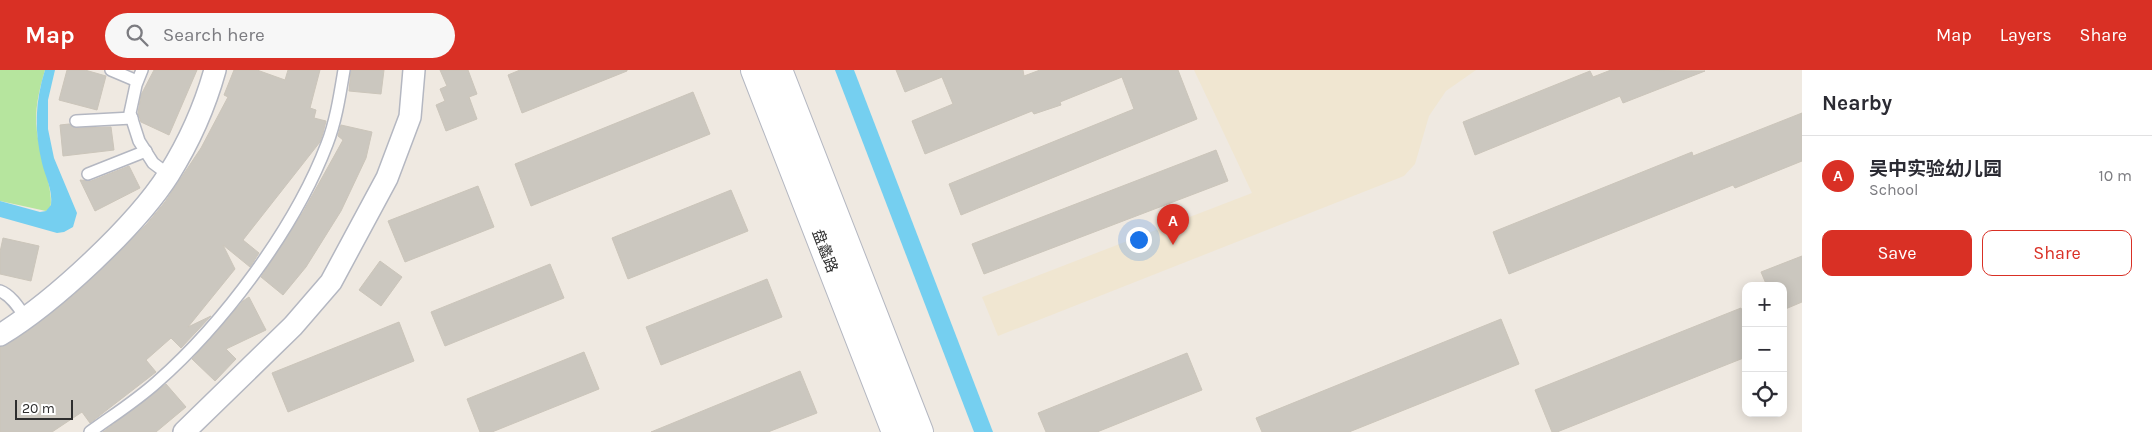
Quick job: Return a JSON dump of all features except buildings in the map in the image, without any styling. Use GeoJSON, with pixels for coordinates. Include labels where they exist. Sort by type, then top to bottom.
{"type":"FeatureCollection","features":[{"type":"Feature","properties":{"kind":"main road","name":"盘蠡路"},"geometry":{"type":"LineString","coordinates":[[754,70],[896,432]]}},
{"type":"Feature","properties":{"kind":"main road","name":"盘蠡路"},"geometry":{"type":"LineString","coordinates":[[778,70],[919,432]]}},
{"type":"Feature","properties":{"kind":"street"},"geometry":{"type":"LineString","coordinates":[[0,335],[92,262],[129,223],[169,175],[202,112],[215,70]]}},
{"type":"Feature","properties":{"kind":"street"},"geometry":{"type":"LineString","coordinates":[[184,432],[293,326],[330,282],[387,178],[410,117],[414,70]]}},
{"type":"Feature","properties":{"kind":"lane"},"geometry":{"type":"LineString","coordinates":[[111,70],[137,81]]}},
{"type":"Feature","properties":{"kind":"lane"},"geometry":{"type":"LineString","coordinates":[[142,70],[137,81],[130,113],[139,141],[153,163],[169,175]]}},
{"type":"Feature","properties":{"kind":"lane"},"geometry":{"type":"LineString","coordinates":[[90,432],[156,383],[192,348],[264,259],[292,217],[314,176],[328,142],[344,70]]}},
{"type":"Feature","properties":{"kind":"lane"},"geometry":{"type":"LineString","coordinates":[[76,121],[132,118]]}},
{"type":"Feature","properties":{"kind":"lane"},"geometry":{"type":"LineString","coordinates":[[88,174],[146,151]]}},
{"type":"Feature","properties":{"kind":"lane"},"geometry":{"type":"LineString","coordinates":[[0,291],[14,303],[25,317]]}},
{"type":"Feature","properties":{"kind":"shaded area"},"geometry":{"type":"Polygon","coordinates":[[[1194,70],[1476,70],[1446,91],[1429,116],[1415,164],[1404,176],[998,336],[982,297],[1252,193],[1194,70]]]}},
{"type":"Feature","properties":{"kind":"green space"},"geometry":{"type":"Polygon","coordinates":[[[0,70],[45,70],[39,93],[36,124],[51,202],[50,209],[46,211],[0,201],[0,70]]]}},
{"type":"Feature","properties":{"kind":"water"},"geometry":{"type":"Polygon","coordinates":[[[45,70],[55,70],[48,100],[48,129],[54,158],[77,213],[73,227],[64,232],[57,233],[0,217],[0,201],[40,212],[46,211],[51,205],[51,194],[39,151],[37,128],[39,93],[45,70]]]}},
{"type":"Feature","properties":{"kind":"water"},"geometry":{"type":"Polygon","coordinates":[[[835,70],[854,70],[993,432],[974,432],[835,70]]]}},
{"type":"Feature","properties":{"kind":"place","name":"吴中实验幼儿园"},"geometry":{"type":"Point","coordinates":[1173,245]}}]}
